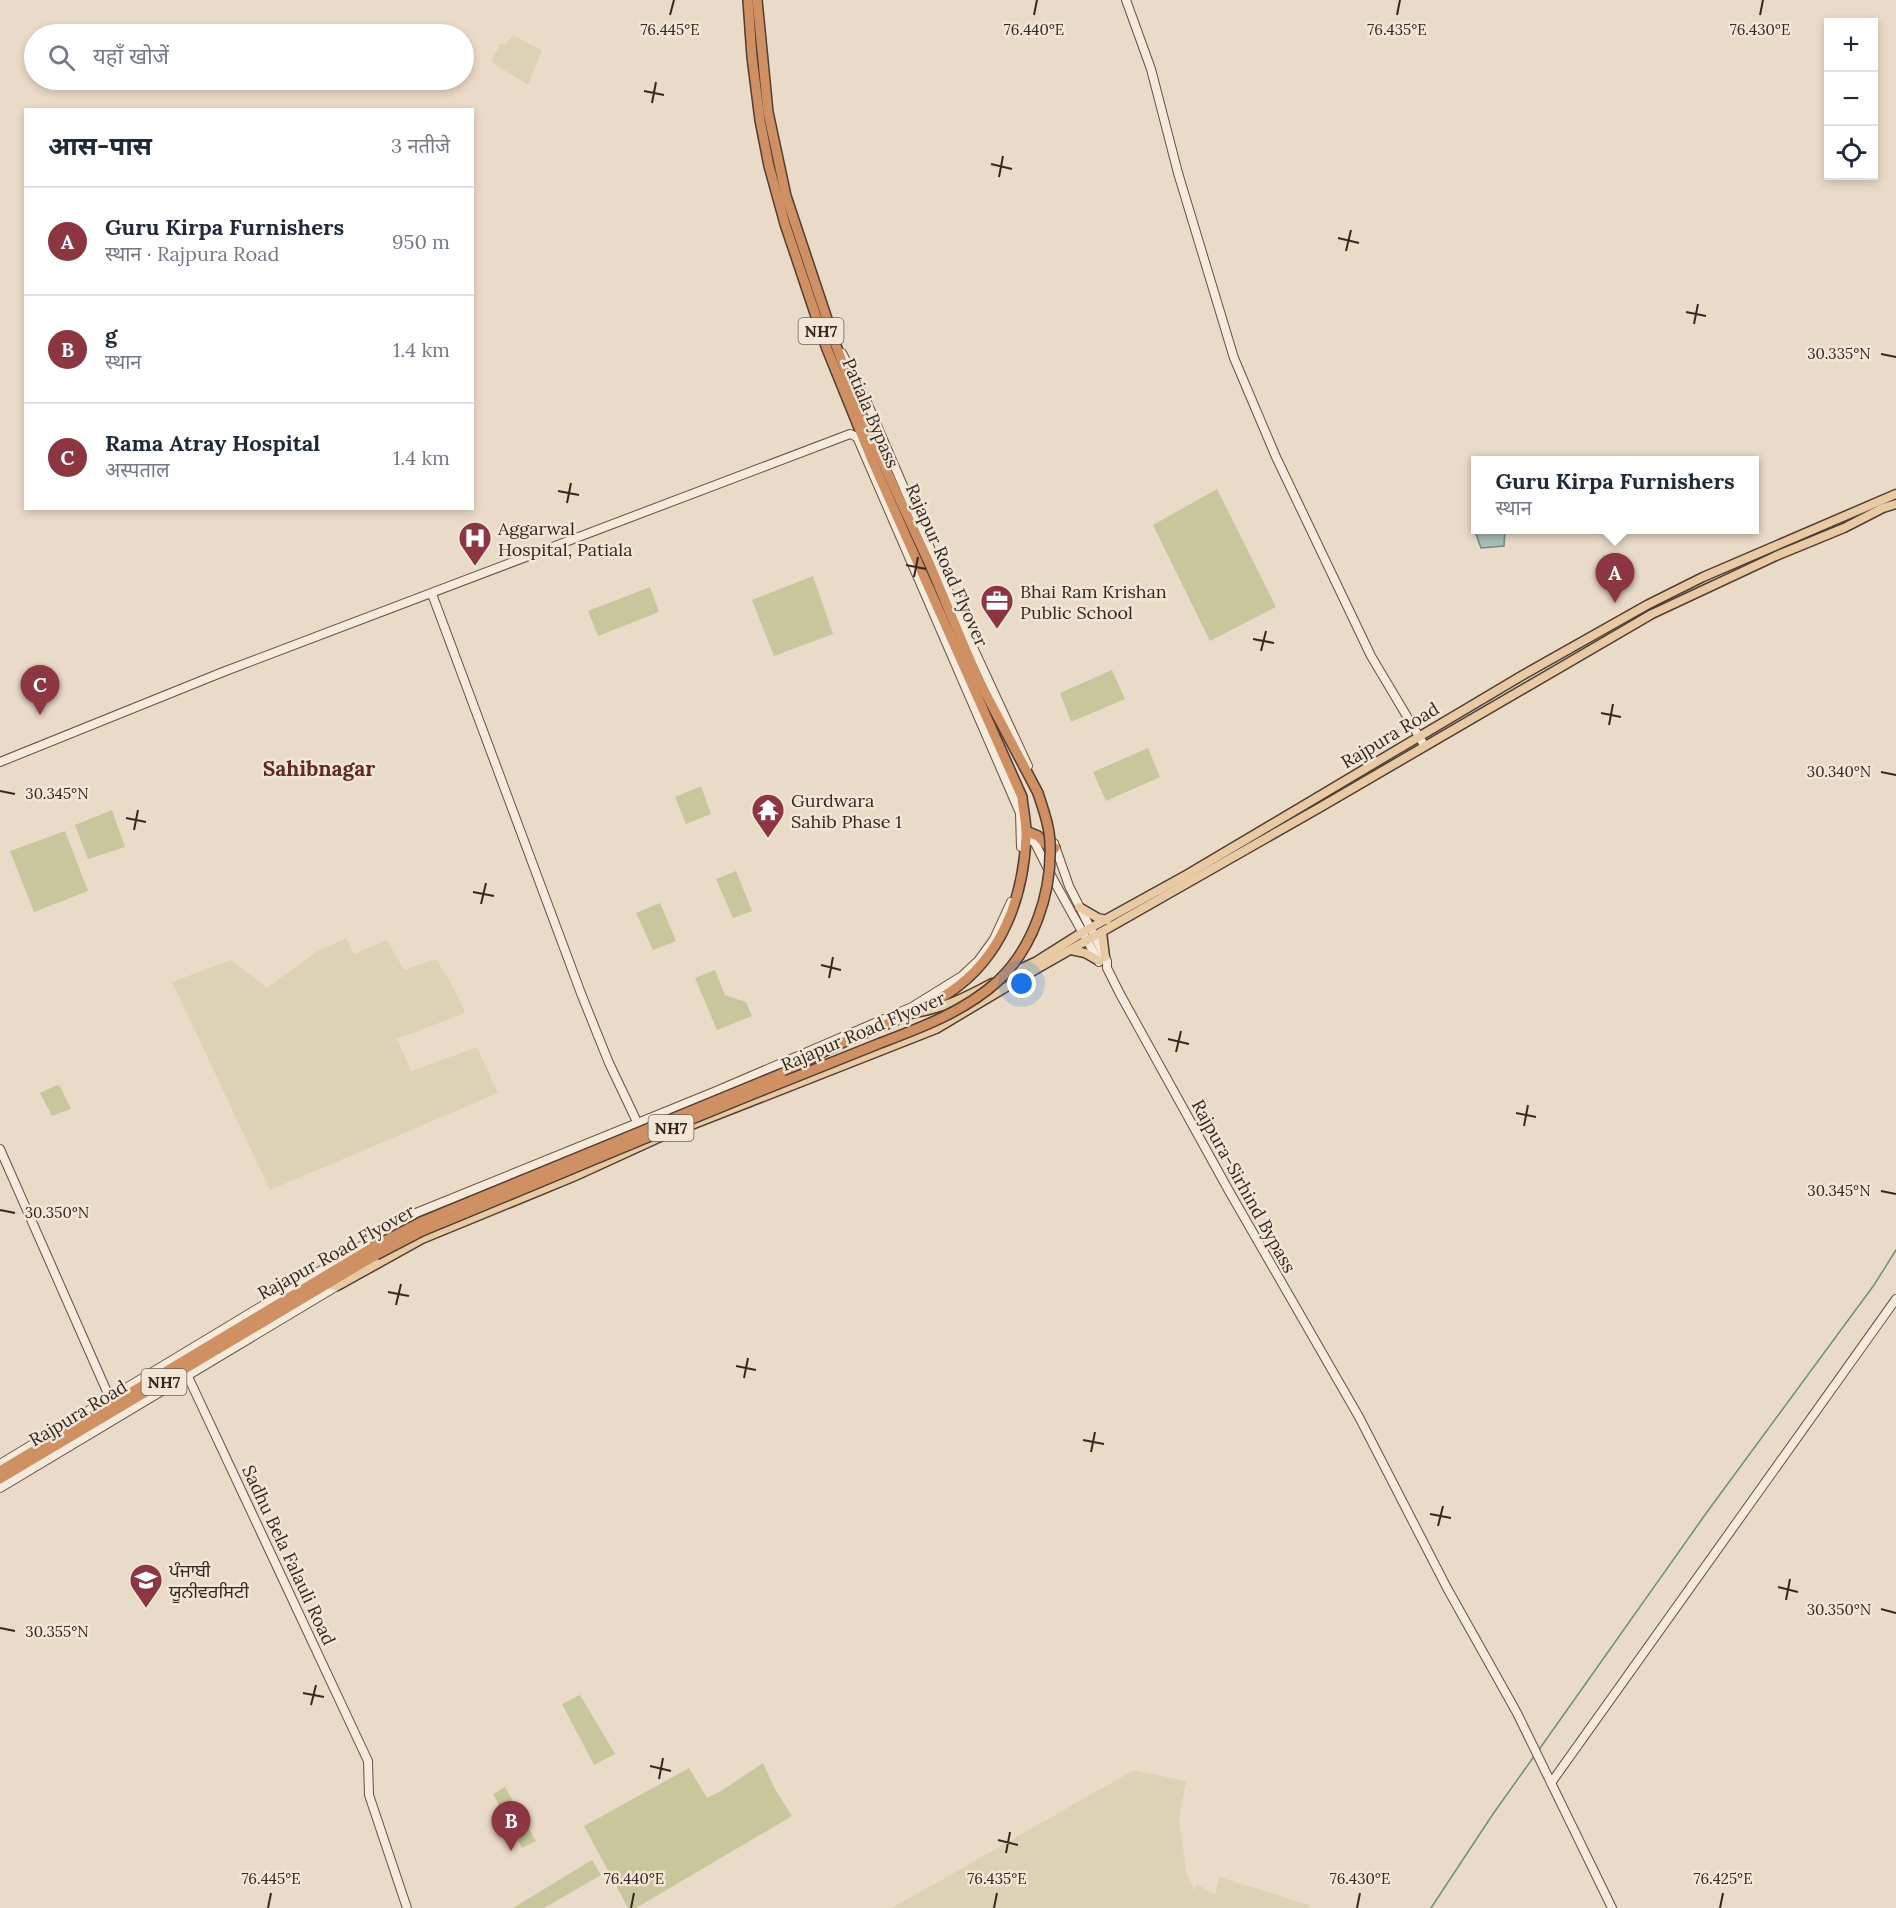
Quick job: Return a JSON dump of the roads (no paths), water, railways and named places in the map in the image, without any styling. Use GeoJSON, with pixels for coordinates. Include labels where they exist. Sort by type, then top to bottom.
{"type":"FeatureCollection","features":[{"type":"Feature","properties":{"kind":"highway","name":"Patiala Bypass"},"geometry":{"type":"LineString","coordinates":[[748,0],[752,57],[760,120],[769,166],[785,224],[827,349],[850,409],[960,647],[1022,797],[1026,834],[1021,882],[1012,913],[988,957],[970,976],[933,1002]]}},
{"type":"Feature","properties":{"kind":"highway","name":"Patiala Bypass"},"geometry":{"type":"LineString","coordinates":[[757,0],[768,112],[786,196],[834,340]]}},
{"type":"Feature","properties":{"kind":"highway","name":"Rajapur Road Flyover"},"geometry":{"type":"LineString","coordinates":[[332,1285],[374,1251],[925,1026],[967,1004],[999,980],[1012,965],[1027,941],[1043,902],[1048,882],[1050,844],[1046,818],[1038,793],[960,647],[866,426],[834,340]]}},
{"type":"Feature","properties":{"kind":"highway"},"geometry":{"type":"LineString","coordinates":[[1026,834],[1038,836],[1049,848],[1055,848]]}},
{"type":"Feature","properties":{"kind":"highway","name":"Rajpura Road"},"geometry":{"type":"LineString","coordinates":[[781,1074],[844,1042],[933,1002]]}},
{"type":"Feature","properties":{"kind":"highway","name":"Rajapur Road Flyover"},"geometry":{"type":"LineString","coordinates":[[184,1369],[421,1222],[781,1074]]}},
{"type":"Feature","properties":{"kind":"highway","name":"Rajpura Road"},"geometry":{"type":"LineString","coordinates":[[0,1471],[113,1404],[184,1369],[332,1285]]}},
{"type":"Feature","properties":{"kind":"highway","name":"Rajpura Road"},"geometry":{"type":"LineString","coordinates":[[0,1479],[113,1404]]}},
{"type":"Feature","properties":{"kind":"main road","name":"Rajpura Road"},"geometry":{"type":"LineString","coordinates":[[332,1285],[422,1239],[573,1177],[647,1143],[948,1023],[1071,950],[1107,920],[1584,640],[1674,591],[1896,494]]}},
{"type":"Feature","properties":{"kind":"main road","name":"Rajpura Road"},"geometry":{"type":"LineString","coordinates":[[908,1014],[942,1008],[1089,935],[1102,932],[1652,614],[1776,556],[1896,504]]}},
{"type":"Feature","properties":{"kind":"main road"},"geometry":{"type":"LineString","coordinates":[[1079,907],[1098,918],[1107,920]]}},
{"type":"Feature","properties":{"kind":"main road"},"geometry":{"type":"LineString","coordinates":[[1071,950],[1102,959],[1102,932]]}},
{"type":"Feature","properties":{"kind":"street"},"geometry":{"type":"LineString","coordinates":[[1126,0],[1152,69],[1181,183],[1234,358],[1276,457],[1371,656],[1424,745]]}},
{"type":"Feature","properties":{"kind":"street"},"geometry":{"type":"LineString","coordinates":[[834,340],[850,365],[866,400],[971,643],[1039,789],[1055,848],[1089,935]]}},
{"type":"Feature","properties":{"kind":"street"},"geometry":{"type":"LineString","coordinates":[[0,762],[224,672],[850,434],[857,436],[1020,813],[1021,860],[1012,899],[994,939],[978,961],[962,976],[933,995],[889,1017],[638,1124],[416,1213],[113,1404],[0,1464]]}},
{"type":"Feature","properties":{"kind":"street"},"geometry":{"type":"LineString","coordinates":[[432,594],[582,996],[609,1063],[647,1143]]}},
{"type":"Feature","properties":{"kind":"street"},"geometry":{"type":"LineString","coordinates":[[1026,834],[1035,843],[1054,881],[1089,935]]}},
{"type":"Feature","properties":{"kind":"street","name":"Rajpura-Sirhind Bypass"},"geometry":{"type":"LineString","coordinates":[[1089,935],[1229,1191],[1359,1417],[1447,1588],[1517,1713],[1612,1908]]}},
{"type":"Feature","properties":{"kind":"street"},"geometry":{"type":"LineString","coordinates":[[0,1149],[113,1404]]}},
{"type":"Feature","properties":{"kind":"street"},"geometry":{"type":"LineString","coordinates":[[1550,1780],[1896,1299]]}},
{"type":"Feature","properties":{"kind":"street"},"geometry":{"type":"LineString","coordinates":[[0,1488],[184,1369]]}},
{"type":"Feature","properties":{"kind":"street","name":"Sadhu Bela Falauli Road"},"geometry":{"type":"LineString","coordinates":[[184,1369],[368,1761],[369,1787],[374,1794],[385,1834]]}},
{"type":"Feature","properties":{"kind":"street"},"geometry":{"type":"LineString","coordinates":[[385,1834],[407,1908]]}},
{"type":"Feature","properties":{"kind":"street"},"geometry":{"type":"LineString","coordinates":[[385,1834],[412,1908]]}},
{"type":"Feature","properties":{"kind":"waterway"},"geometry":{"type":"LineString","coordinates":[[1538,1751],[1707,1512],[1874,1285],[1896,1250]]}},
{"type":"Feature","properties":{"kind":"waterway"},"geometry":{"type":"LineString","coordinates":[[1431,1908],[1535,1755]]}},
{"type":"Feature","properties":{"kind":"place","name":"Aggarwal Hospital, Patiala"},"geometry":{"type":"Point","coordinates":[475,567]}},
{"type":"Feature","properties":{"kind":"place","name":"Guru Kirpa Furnishers"},"geometry":{"type":"Point","coordinates":[1615,603]}},
{"type":"Feature","properties":{"kind":"place","name":"Bhai Ram Krishan Public School"},"geometry":{"type":"Point","coordinates":[997,630]}},
{"type":"Feature","properties":{"kind":"place","name":"Rama Atray Hospital"},"geometry":{"type":"Point","coordinates":[40,715]}},
{"type":"Feature","properties":{"kind":"place","name":"Gurdwara Sahib Phase 1"},"geometry":{"type":"Point","coordinates":[768,839]}},
{"type":"Feature","properties":{"kind":"place","name":"ਪੰਜਾਬੀ ਯੂਨੀਵਰਸਿਟੀ"},"geometry":{"type":"Point","coordinates":[146,1609]}},
{"type":"Feature","properties":{"kind":"place","name":"g"},"geometry":{"type":"Point","coordinates":[511,1851]}},
{"type":"Feature","properties":{"kind":"district","name":"Sahibnagar"},"geometry":{"type":"Point","coordinates":[319,768]}}]}
